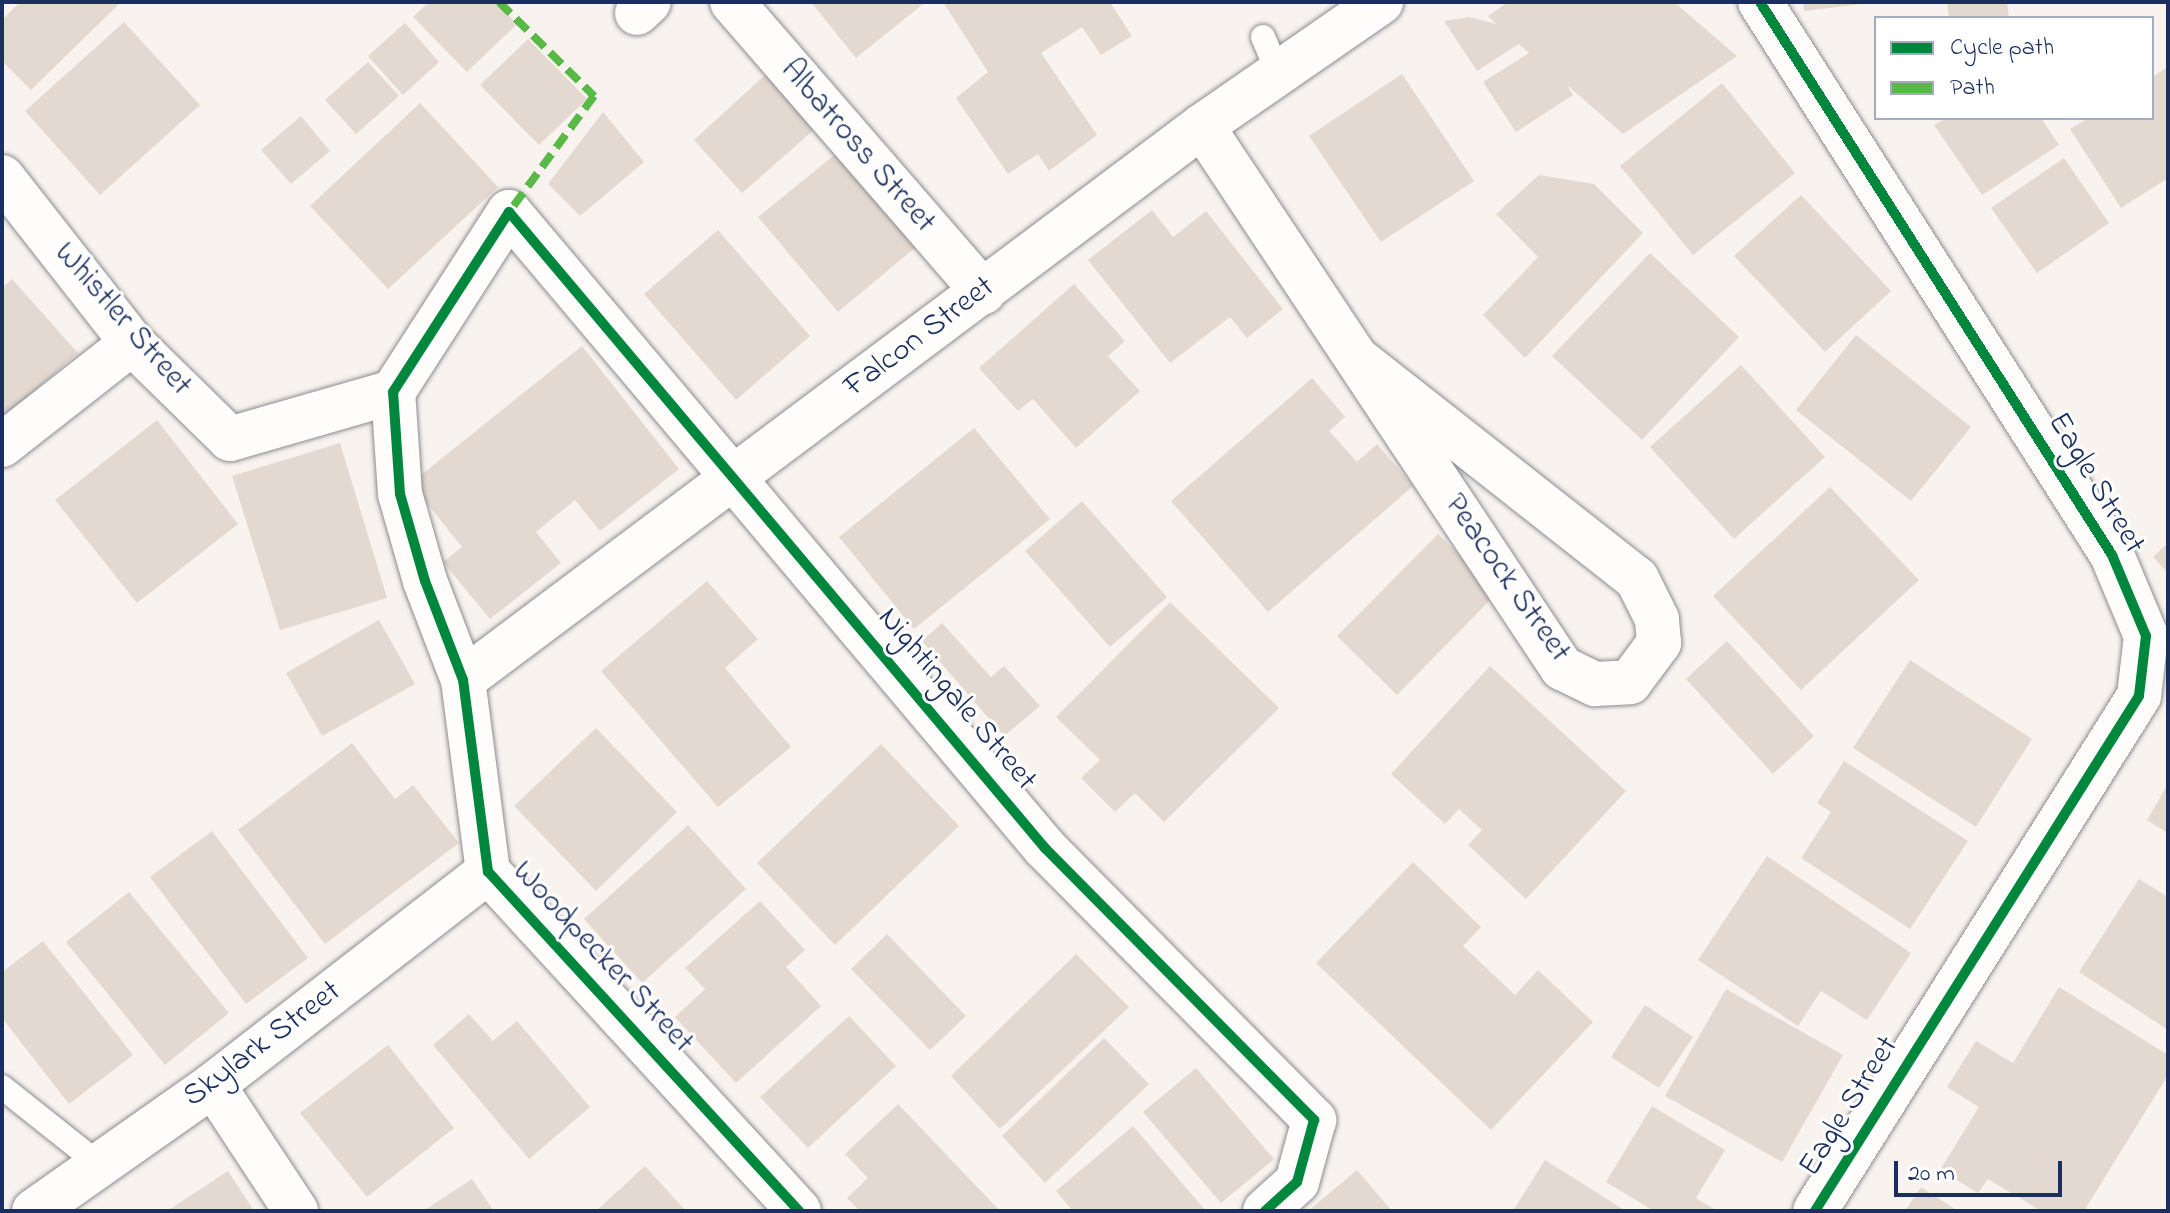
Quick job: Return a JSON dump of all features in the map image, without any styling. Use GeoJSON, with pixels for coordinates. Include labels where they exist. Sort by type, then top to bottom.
{"type":"FeatureCollection","features":[{"type":"Feature","properties":{"kind":"street","name":"Albatross Street"},"geometry":{"type":"LineString","coordinates":[[732,2],[983,292]]}},
{"type":"Feature","properties":{"kind":"street","name":"Falcon Street"},"geometry":{"type":"LineString","coordinates":[[463,680],[1202,126],[1270,55],[1338,15],[1381,2]]}},
{"type":"Feature","properties":{"kind":"street","name":"Eagle Street"},"geometry":{"type":"LineString","coordinates":[[1760,2],[2112,555],[2146,636],[2139,696],[1815,1211]]}},
{"type":"Feature","properties":{"kind":"street","name":"Peacock Street"},"geometry":{"type":"LineString","coordinates":[[1202,126],[1562,668],[1595,684],[1630,682],[1659,643],[1657,619],[1637,579],[1357,359]]}},
{"type":"Feature","properties":{"kind":"street","name":"Whistler Street"},"geometry":{"type":"LineString","coordinates":[[2,177],[132,343],[230,439],[393,392]]}},
{"type":"Feature","properties":{"kind":"street","name":"Nightingale Street"},"geometry":{"type":"LineString","coordinates":[[393,392],[509,212],[735,475],[1045,848],[1314,1120],[1297,1182],[1265,1211]]}},
{"type":"Feature","properties":{"kind":"street"},"geometry":{"type":"LineString","coordinates":[[2,445],[132,343]]}},
{"type":"Feature","properties":{"kind":"street","name":"Woodpecker Street"},"geometry":{"type":"LineString","coordinates":[[393,392],[400,494],[425,581],[463,680],[488,872],[799,1211]]}},
{"type":"Feature","properties":{"kind":"street","name":"Skylark Street"},"geometry":{"type":"LineString","coordinates":[[34,1211],[213,1085],[488,872]]}},
{"type":"Feature","properties":{"kind":"street"},"geometry":{"type":"LineString","coordinates":[[213,1085],[296,1211]]}},
{"type":"Feature","properties":{"kind":"lane"},"geometry":{"type":"LineString","coordinates":[[2,1087],[100,1165]]}},
{"type":"Feature","properties":{"kind":"building"},"geometry":{"type":"Polygon","coordinates":[[[20,2],[119,4],[31,90],[2,61],[2,20],[20,2]]]}},
{"type":"Feature","properties":{"kind":"building"},"geometry":{"type":"Polygon","coordinates":[[[429,2],[496,2],[517,24],[467,72],[413,17],[429,2]]]}},
{"type":"Feature","properties":{"kind":"building"},"geometry":{"type":"Polygon","coordinates":[[[811,2],[921,2],[923,4],[856,58],[811,2]]]}},
{"type":"Feature","properties":{"kind":"building"},"geometry":{"type":"Polygon","coordinates":[[[943,2],[1110,2],[1132,36],[1101,55],[1082,27],[1041,53],[1097,135],[1049,171],[1038,154],[1008,174],[956,98],[988,72],[943,2]]]}},
{"type":"Feature","properties":{"kind":"building"},"geometry":{"type":"Polygon","coordinates":[[[1508,2],[1674,2],[1737,56],[1623,134],[1567,85],[1573,95],[1516,132],[1483,82],[1529,53],[1519,44],[1477,71],[1444,21],[1470,17],[1496,24],[1488,16],[1508,2]]]}},
{"type":"Feature","properties":{"kind":"building"},"geometry":{"type":"Polygon","coordinates":[[[1803,2],[1862,2],[1862,4],[1804,11],[1803,2]]]}},
{"type":"Feature","properties":{"kind":"building"},"geometry":{"type":"Polygon","coordinates":[[[1947,2],[2007,2],[2009,16],[1949,16],[1947,2]]]}},
{"type":"Feature","properties":{"kind":"building"},"geometry":{"type":"Polygon","coordinates":[[[124,22],[200,105],[100,195],[25,111],[124,22]]]}},
{"type":"Feature","properties":{"kind":"building"},"geometry":{"type":"Polygon","coordinates":[[[405,23],[439,62],[403,95],[368,56],[405,23]]]}},
{"type":"Feature","properties":{"kind":"building"},"geometry":{"type":"Polygon","coordinates":[[[528,39],[587,99],[539,145],[480,85],[528,39]]]}},
{"type":"Feature","properties":{"kind":"building"},"geometry":{"type":"Polygon","coordinates":[[[368,62],[399,96],[356,134],[325,100],[368,62]]]}},
{"type":"Feature","properties":{"kind":"building"},"geometry":{"type":"Polygon","coordinates":[[[775,66],[824,121],[742,193],[694,140],[775,66]]]}},
{"type":"Feature","properties":{"kind":"building"},"geometry":{"type":"Polygon","coordinates":[[[2168,67],[2168,178],[2121,208],[2070,129],[2085,120],[2154,120],[2154,76],[2168,67]]]}},
{"type":"Feature","properties":{"kind":"building"},"geometry":{"type":"Polygon","coordinates":[[[1402,74],[1474,181],[1381,242],[1309,136],[1402,74]]]}},
{"type":"Feature","properties":{"kind":"building"},"geometry":{"type":"Polygon","coordinates":[[[1722,83],[1795,173],[1693,255],[1620,166],[1722,83]]]}},
{"type":"Feature","properties":{"kind":"building"},"geometry":{"type":"Polygon","coordinates":[[[420,103],[498,187],[388,289],[310,206],[420,103]]]}},
{"type":"Feature","properties":{"kind":"building"},"geometry":{"type":"Polygon","coordinates":[[[603,112],[644,162],[580,216],[548,184],[603,112]]]}},
{"type":"Feature","properties":{"kind":"building"},"geometry":{"type":"Polygon","coordinates":[[[301,116],[330,151],[291,184],[261,150],[301,116]]]}},
{"type":"Feature","properties":{"kind":"building"},"geometry":{"type":"Polygon","coordinates":[[[1943,120],[2042,120],[2059,145],[1982,195],[1934,125],[1943,120]]]}},
{"type":"Feature","properties":{"kind":"building"},"geometry":{"type":"Polygon","coordinates":[[[843,148],[922,242],[838,312],[758,217],[843,148]]]}},
{"type":"Feature","properties":{"kind":"building"},"geometry":{"type":"Polygon","coordinates":[[[2064,158],[2109,223],[2037,273],[1991,208],[2064,158]]]}},
{"type":"Feature","properties":{"kind":"building"},"geometry":{"type":"Polygon","coordinates":[[[1539,175],[1594,184],[1643,233],[1525,358],[1483,315],[1538,257],[1496,214],[1539,175]]]}},
{"type":"Feature","properties":{"kind":"building"},"geometry":{"type":"Polygon","coordinates":[[[1801,195],[1891,291],[1825,352],[1734,256],[1801,195]]]}},
{"type":"Feature","properties":{"kind":"building"},"geometry":{"type":"Polygon","coordinates":[[[1152,210],[1173,237],[1206,211],[1283,309],[1247,338],[1230,317],[1170,363],[1088,260],[1152,210]]]}},
{"type":"Feature","properties":{"kind":"building"},"geometry":{"type":"Polygon","coordinates":[[[718,230],[810,336],[736,400],[644,294],[718,230]]]}},
{"type":"Feature","properties":{"kind":"building"},"geometry":{"type":"Polygon","coordinates":[[[1650,253],[1739,337],[1642,440],[1552,356],[1650,253]]]}},
{"type":"Feature","properties":{"kind":"building"},"geometry":{"type":"Polygon","coordinates":[[[12,279],[78,353],[2,419],[2,288],[12,279]]]}},
{"type":"Feature","properties":{"kind":"building"},"geometry":{"type":"Polygon","coordinates":[[[1074,284],[1125,341],[1108,356],[1140,391],[1076,448],[1033,399],[1018,411],[979,368],[1074,284]]]}},
{"type":"Feature","properties":{"kind":"building"},"geometry":{"type":"Polygon","coordinates":[[[1856,335],[1971,427],[1911,501],[1796,410],[1856,335]]]}},
{"type":"Feature","properties":{"kind":"building"},"geometry":{"type":"Polygon","coordinates":[[[582,346],[679,469],[600,531],[575,500],[536,532],[561,563],[490,619],[443,562],[462,547],[411,483],[582,346]]]}},
{"type":"Feature","properties":{"kind":"building"},"geometry":{"type":"Polygon","coordinates":[[[1741,365],[1825,457],[1734,539],[1650,447],[1741,365]]]}},
{"type":"Feature","properties":{"kind":"building"},"geometry":{"type":"Polygon","coordinates":[[[1312,378],[1345,417],[1329,431],[1357,462],[1377,444],[1413,486],[1268,612],[1171,501],[1312,378]]]}},
{"type":"Feature","properties":{"kind":"building"},"geometry":{"type":"Polygon","coordinates":[[[157,420],[238,524],[137,603],[55,500],[157,420]]]}},
{"type":"Feature","properties":{"kind":"building"},"geometry":{"type":"Polygon","coordinates":[[[974,428],[1050,519],[914,629],[839,537],[974,428]]]}},
{"type":"Feature","properties":{"kind":"building"},"geometry":{"type":"Polygon","coordinates":[[[340,443],[387,598],[280,630],[232,476],[340,443]]]}},
{"type":"Feature","properties":{"kind":"building"},"geometry":{"type":"Polygon","coordinates":[[[1830,487],[1919,580],[1801,690],[1713,596],[1830,487]]]}},
{"type":"Feature","properties":{"kind":"building"},"geometry":{"type":"Polygon","coordinates":[[[1082,501],[1167,597],[1110,647],[1025,551],[1082,501]]]}},
{"type":"Feature","properties":{"kind":"building"},"geometry":{"type":"Polygon","coordinates":[[[1438,534],[1498,592],[1397,695],[1337,636],[1438,534]]]}},
{"type":"Feature","properties":{"kind":"building"},"geometry":{"type":"Polygon","coordinates":[[[2168,543],[2168,573],[2153,557],[2168,543]]]}},
{"type":"Feature","properties":{"kind":"building"},"geometry":{"type":"Polygon","coordinates":[[[707,581],[758,639],[725,668],[791,747],[718,807],[601,671],[707,581]]]}},
{"type":"Feature","properties":{"kind":"building"},"geometry":{"type":"Polygon","coordinates":[[[1170,602],[1279,708],[1164,822],[1135,793],[1115,812],[1081,778],[1100,760],[1056,717],[1170,602]]]}},
{"type":"Feature","properties":{"kind":"building"},"geometry":{"type":"Polygon","coordinates":[[[379,620],[415,684],[322,736],[286,673],[379,620]]]}},
{"type":"Feature","properties":{"kind":"building"},"geometry":{"type":"Polygon","coordinates":[[[942,623],[991,677],[1004,666],[1040,706],[1004,736],[922,641],[942,623]]]}},
{"type":"Feature","properties":{"kind":"building"},"geometry":{"type":"Polygon","coordinates":[[[1727,641],[1814,736],[1773,774],[1686,679],[1727,641]]]}},
{"type":"Feature","properties":{"kind":"building"},"geometry":{"type":"Polygon","coordinates":[[[1910,660],[2032,739],[1976,827],[1853,748],[1910,660]]]}},
{"type":"Feature","properties":{"kind":"building"},"geometry":{"type":"Polygon","coordinates":[[[1490,666],[1626,791],[1526,899],[1468,845],[1482,830],[1459,809],[1445,824],[1391,774],[1490,666]]]}},
{"type":"Feature","properties":{"kind":"building"},"geometry":{"type":"Polygon","coordinates":[[[596,728],[677,812],[596,891],[514,806],[596,728]]]}},
{"type":"Feature","properties":{"kind":"building"},"geometry":{"type":"Polygon","coordinates":[[[352,743],[395,799],[413,785],[459,843],[325,944],[238,830],[352,743]]]}},
{"type":"Feature","properties":{"kind":"building"},"geometry":{"type":"Polygon","coordinates":[[[881,744],[959,826],[835,945],[757,863],[881,744]]]}},
{"type":"Feature","properties":{"kind":"building"},"geometry":{"type":"Polygon","coordinates":[[[1844,761],[1968,841],[1910,929],[1801,858],[1831,812],[1817,803],[1844,761]]]}},
{"type":"Feature","properties":{"kind":"building"},"geometry":{"type":"Polygon","coordinates":[[[2168,784],[2168,833],[2147,820],[2168,784]]]}},
{"type":"Feature","properties":{"kind":"building"},"geometry":{"type":"Polygon","coordinates":[[[688,825],[746,889],[642,983],[584,919],[688,825]]]}},
{"type":"Feature","properties":{"kind":"building"},"geometry":{"type":"Polygon","coordinates":[[[212,831],[308,958],[246,1004],[150,877],[212,831]]]}},
{"type":"Feature","properties":{"kind":"building"},"geometry":{"type":"Polygon","coordinates":[[[1767,856],[1911,953],[1867,1020],[1821,991],[1798,1026],[1698,960],[1767,856]]]}},
{"type":"Feature","properties":{"kind":"building"},"geometry":{"type":"Polygon","coordinates":[[[1413,862],[1481,927],[1463,946],[1515,995],[1538,970],[1593,1022],[1491,1130],[1316,963],[1413,862]]]}},
{"type":"Feature","properties":{"kind":"building"},"geometry":{"type":"Polygon","coordinates":[[[2139,879],[2168,897],[2168,1030],[2079,972],[2139,879]]]}},
{"type":"Feature","properties":{"kind":"building"},"geometry":{"type":"Polygon","coordinates":[[[129,892],[229,1013],[165,1065],[66,942],[129,892]]]}},
{"type":"Feature","properties":{"kind":"building"},"geometry":{"type":"Polygon","coordinates":[[[760,901],[805,950],[786,967],[821,1006],[736,1083],[675,1017],[705,989],[685,968],[760,901]]]}},
{"type":"Feature","properties":{"kind":"building"},"geometry":{"type":"Polygon","coordinates":[[[887,934],[966,1016],[930,1050],[851,969],[887,934]]]}},
{"type":"Feature","properties":{"kind":"building"},"geometry":{"type":"Polygon","coordinates":[[[43,941],[133,1055],[69,1104],[2,1018],[2,972],[43,941]]]}},
{"type":"Feature","properties":{"kind":"building"},"geometry":{"type":"Polygon","coordinates":[[[1076,954],[1129,1007],[1000,1129],[951,1076],[1076,954]]]}},
{"type":"Feature","properties":{"kind":"building"},"geometry":{"type":"Polygon","coordinates":[[[2059,987],[2168,1055],[2168,1075],[2084,1211],[2041,1211],[1988,1179],[1978,1193],[1940,1170],[1979,1107],[1947,1087],[1976,1041],[2013,1063],[2059,987]]]}},
{"type":"Feature","properties":{"kind":"building"},"geometry":{"type":"Polygon","coordinates":[[[1726,989],[1843,1055],[1782,1162],[1665,1096],[1726,989]]]}},
{"type":"Feature","properties":{"kind":"building"},"geometry":{"type":"Polygon","coordinates":[[[1645,1005],[1693,1037],[1659,1088],[1611,1057],[1645,1005]]]}},
{"type":"Feature","properties":{"kind":"building"},"geometry":{"type":"Polygon","coordinates":[[[469,1014],[493,1041],[517,1021],[590,1107],[529,1159],[433,1045],[469,1014]]]}},
{"type":"Feature","properties":{"kind":"building"},"geometry":{"type":"Polygon","coordinates":[[[849,1016],[896,1066],[808,1148],[760,1097],[849,1016]]]}},
{"type":"Feature","properties":{"kind":"building"},"geometry":{"type":"Polygon","coordinates":[[[1104,1038],[1149,1084],[1045,1183],[1002,1136],[1104,1038]]]}},
{"type":"Feature","properties":{"kind":"building"},"geometry":{"type":"Polygon","coordinates":[[[388,1045],[454,1128],[367,1197],[300,1113],[388,1045]]]}},
{"type":"Feature","properties":{"kind":"building"},"geometry":{"type":"Polygon","coordinates":[[[1196,1068],[1274,1159],[1221,1203],[1143,1112],[1196,1068]]]}},
{"type":"Feature","properties":{"kind":"building"},"geometry":{"type":"Polygon","coordinates":[[[898,1104],[1000,1211],[860,1211],[847,1198],[868,1178],[845,1154],[898,1104]]]}},
{"type":"Feature","properties":{"kind":"building"},"geometry":{"type":"Polygon","coordinates":[[[1652,1106],[1725,1150],[1696,1198],[1717,1211],[1654,1211],[1606,1182],[1652,1106]]]}},
{"type":"Feature","properties":{"kind":"building"},"geometry":{"type":"Polygon","coordinates":[[[1133,1126],[1206,1211],[1073,1211],[1056,1191],[1133,1126]]]}},
{"type":"Feature","properties":{"kind":"building"},"geometry":{"type":"Polygon","coordinates":[[[1545,1160],[1626,1211],[1513,1211],[1545,1160]]]}},
{"type":"Feature","properties":{"kind":"building"},"geometry":{"type":"Polygon","coordinates":[[[645,1166],[686,1211],[596,1211],[645,1166]]]}},
{"type":"Feature","properties":{"kind":"building"},"geometry":{"type":"Polygon","coordinates":[[[1357,1170],[1392,1211],[1308,1211],[1357,1170]]]}},
{"type":"Feature","properties":{"kind":"building"},"geometry":{"type":"Polygon","coordinates":[[[228,1171],[254,1211],[167,1211],[228,1171]]]}},
{"type":"Feature","properties":{"kind":"building"},"geometry":{"type":"Polygon","coordinates":[[[472,1179],[494,1211],[423,1211],[472,1179]]]}},
{"type":"Feature","properties":{"kind":"building"},"geometry":{"type":"Polygon","coordinates":[[[1921,1187],[1958,1211],[1905,1211],[1921,1187]]]}},
{"type":"Feature","properties":{"kind":"marked path"},"geometry":{"type":"LineString","coordinates":[[499,2],[594,96],[509,212]]}},
{"type":"Feature","properties":{"kind":"cycle path"},"geometry":{"type":"LineString","coordinates":[[1760,2],[2112,555],[2146,636],[2139,696],[1815,1211]]}},
{"type":"Feature","properties":{"kind":"cycle path"},"geometry":{"type":"LineString","coordinates":[[799,1211],[488,872],[463,680],[425,581],[400,494],[393,392],[509,212],[1045,848],[1314,1120],[1297,1182],[1265,1211]]}}]}
